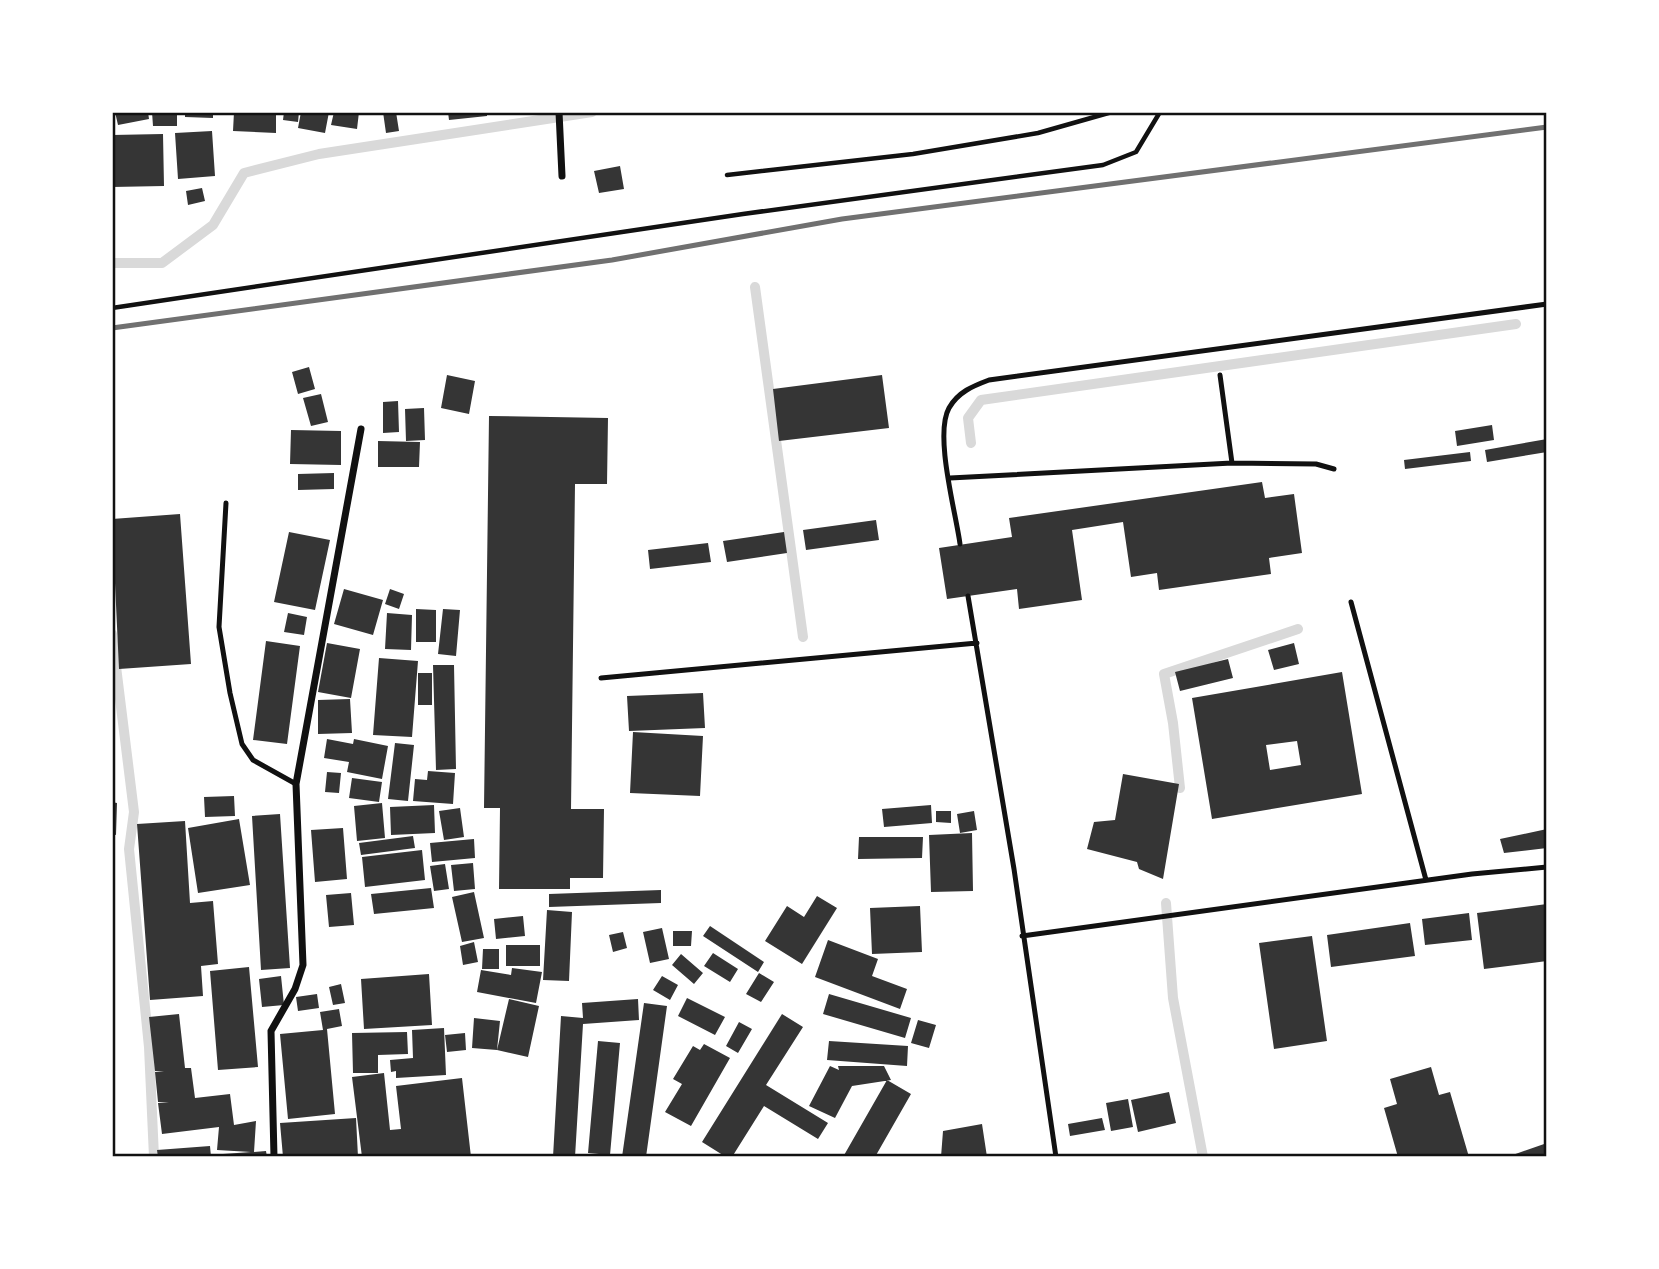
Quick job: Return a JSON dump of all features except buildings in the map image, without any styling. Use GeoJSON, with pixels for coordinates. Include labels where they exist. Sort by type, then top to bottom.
{"type":"FeatureCollection","features":[{"type":"Feature","properties":{"kind":"street"},"geometry":{"type":"LineString","coordinates":[[559,112],[562,176]]}},
{"type":"Feature","properties":{"kind":"street"},"geometry":{"type":"LineString","coordinates":[[274,1157],[271,1031],[295,989],[303,965],[296,784],[361,429]]}},
{"type":"Feature","properties":{"kind":"lane"},"geometry":{"type":"LineString","coordinates":[[960,544],[943,432],[946,414],[962,393],[989,380],[1547,304]]}},
{"type":"Feature","properties":{"kind":"lane"},"geometry":{"type":"LineString","coordinates":[[1220,375],[1233,463]]}},
{"type":"Feature","properties":{"kind":"lane"},"geometry":{"type":"LineString","coordinates":[[950,478],[1233,463],[1316,464],[1334,469]]}},
{"type":"Feature","properties":{"kind":"lane"},"geometry":{"type":"LineString","coordinates":[[226,503],[219,627],[242,744],[253,760],[296,784]]}},
{"type":"Feature","properties":{"kind":"lane"},"geometry":{"type":"LineString","coordinates":[[968,596],[1056,1157]]}},
{"type":"Feature","properties":{"kind":"lane"},"geometry":{"type":"LineString","coordinates":[[1351,601],[1426,880]]}},
{"type":"Feature","properties":{"kind":"lane"},"geometry":{"type":"LineString","coordinates":[[601,678],[977,643]]}},
{"type":"Feature","properties":{"kind":"lane"},"geometry":{"type":"LineString","coordinates":[[1022,936],[1426,880],[1547,867]]}},
{"type":"Feature","properties":{"kind":"path"},"geometry":{"type":"LineString","coordinates":[[727,175],[913,154],[1038,133],[1112,112]]}},
{"type":"Feature","properties":{"kind":"path"},"geometry":{"type":"LineString","coordinates":[[112,308],[730,216],[1103,165],[1136,152],[1160,112]]}},
{"type":"Feature","properties":{"kind":"waterway"},"geometry":{"type":"LineString","coordinates":[[112,263],[162,263],[213,225],[244,173],[319,154],[592,112]]}},
{"type":"Feature","properties":{"kind":"waterway"},"geometry":{"type":"LineString","coordinates":[[755,287],[803,637]]}},
{"type":"Feature","properties":{"kind":"waterway"},"geometry":{"type":"LineString","coordinates":[[971,443],[968,418],[981,400],[1516,324]]}},
{"type":"Feature","properties":{"kind":"waterway"},"geometry":{"type":"LineString","coordinates":[[1180,788],[1173,723],[1164,674],[1298,629]]}},
{"type":"Feature","properties":{"kind":"waterway"},"geometry":{"type":"LineString","coordinates":[[112,634],[134,812],[129,849],[149,1047],[154,1157]]}},
{"type":"Feature","properties":{"kind":"waterway"},"geometry":{"type":"LineString","coordinates":[[1166,903],[1173,998],[1203,1157]]}},
{"type":"Feature","properties":{"kind":"railway"},"geometry":{"type":"LineString","coordinates":[[112,328],[612,260],[842,219],[1547,127]]}}]}
